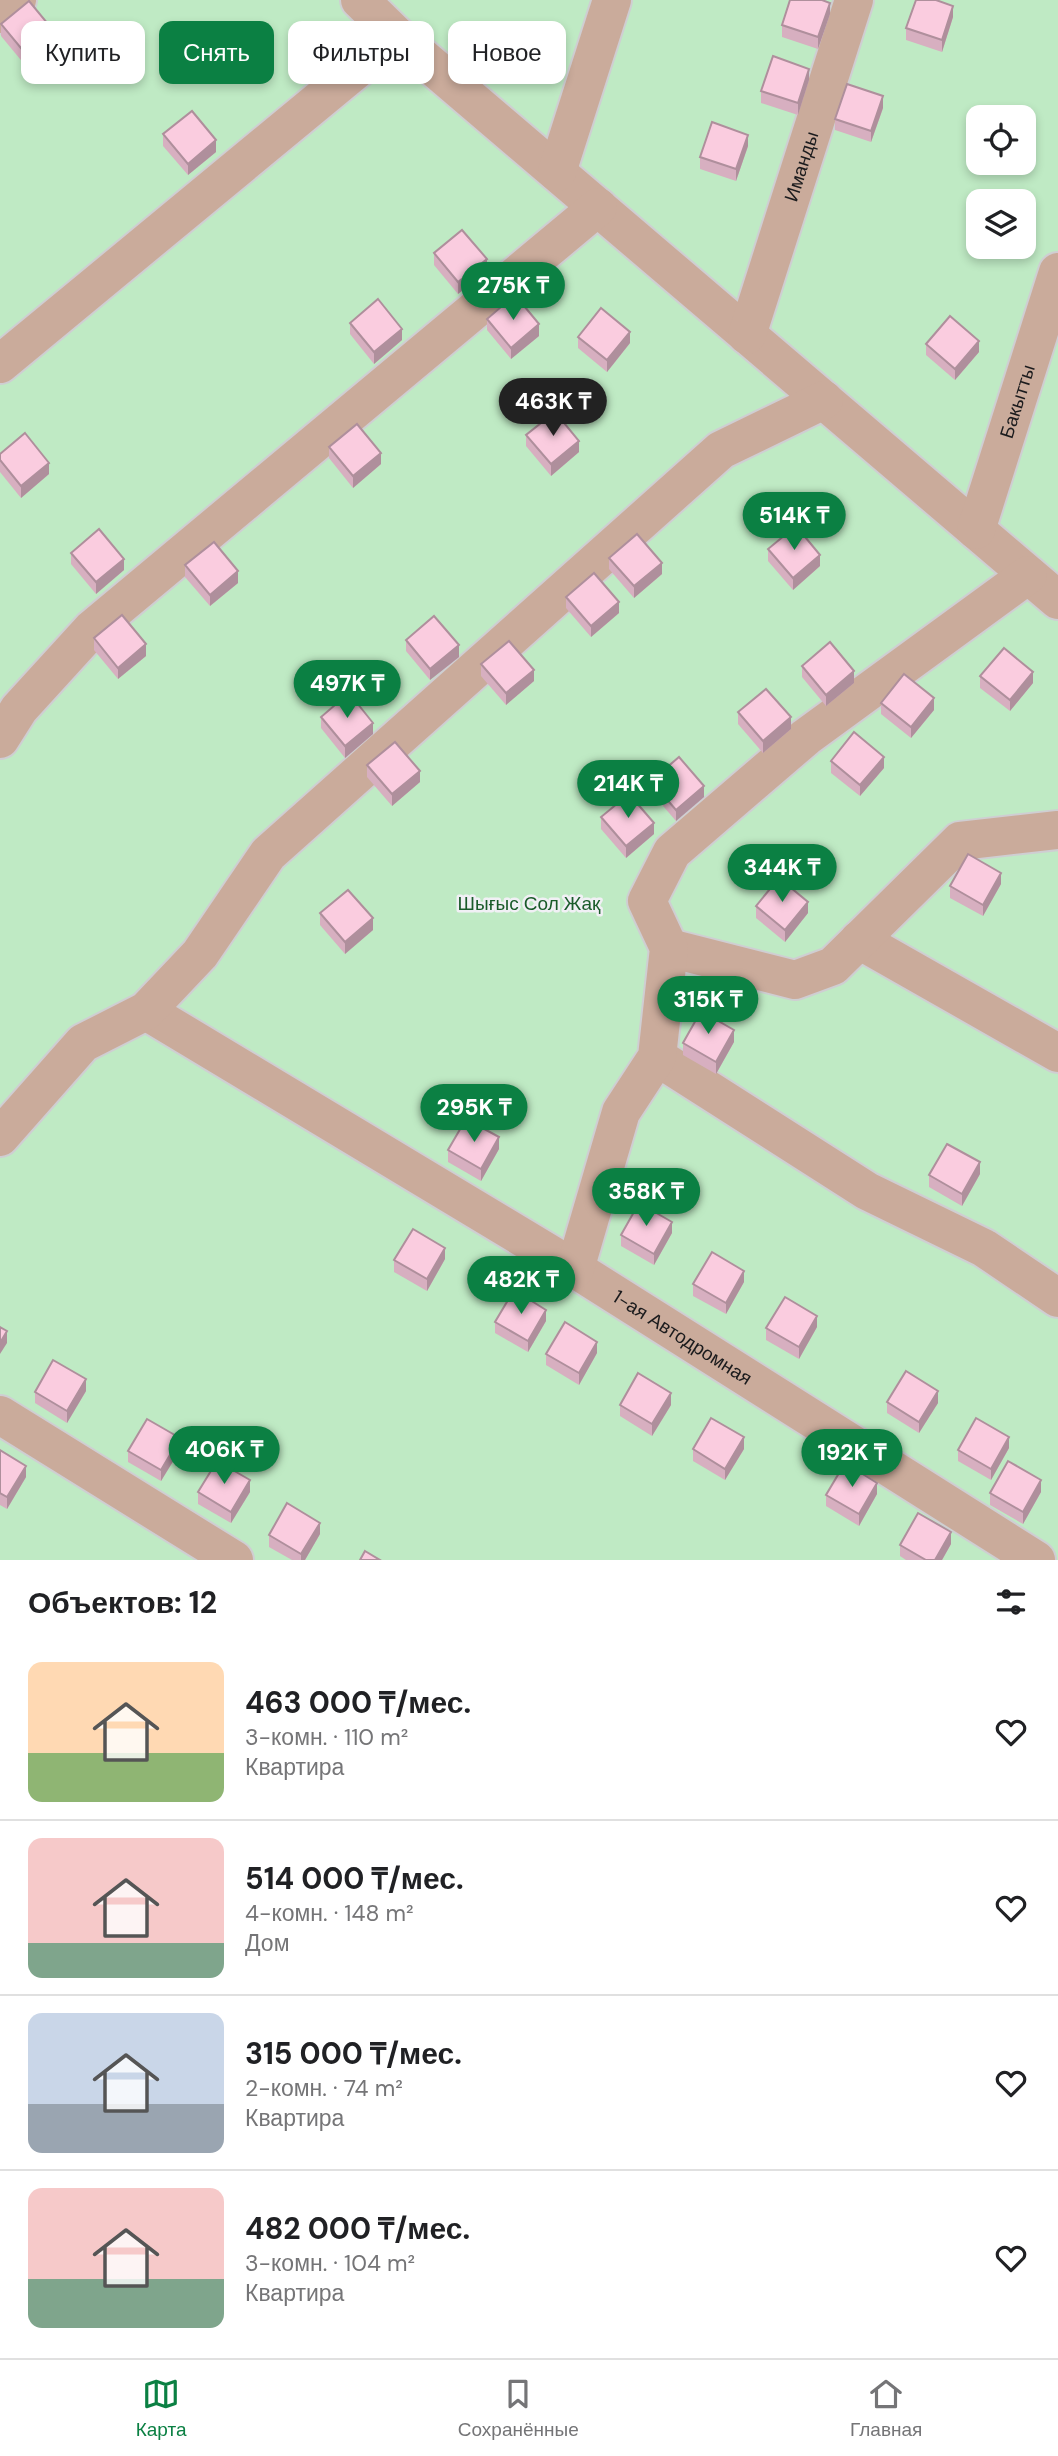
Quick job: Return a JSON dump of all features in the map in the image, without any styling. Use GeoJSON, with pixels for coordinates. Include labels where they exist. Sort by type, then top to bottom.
{"type":"FeatureCollection","features":[{"type":"Feature","properties":{"kind":"street"},"geometry":{"type":"LineString","coordinates":[[0,14],[17,0]]}},
{"type":"Feature","properties":{"kind":"street"},"geometry":{"type":"LineString","coordinates":[[360,0],[382,21]]}},
{"type":"Feature","properties":{"kind":"street"},"geometry":{"type":"LineString","coordinates":[[557,172],[612,0]]}},
{"type":"Feature","properties":{"kind":"street","name":"Иманды"},"geometry":{"type":"LineString","coordinates":[[747,335],[854,0]]}},
{"type":"Feature","properties":{"kind":"street"},"geometry":{"type":"LineString","coordinates":[[434,67],[1058,600]]}},
{"type":"Feature","properties":{"kind":"street"},"geometry":{"type":"LineString","coordinates":[[0,364],[339,84]]}},
{"type":"Feature","properties":{"kind":"street"},"geometry":{"type":"LineString","coordinates":[[0,739],[19,709],[92,629],[598,207]]}},
{"type":"Feature","properties":{"kind":"street","name":"Бакытты"},"geometry":{"type":"LineString","coordinates":[[976,530],[1058,272]]}},
{"type":"Feature","properties":{"kind":"street"},"geometry":{"type":"LineString","coordinates":[[0,1136],[83,1044],[146,1012],[200,954],[268,854],[721,450],[824,400]]}},
{"type":"Feature","properties":{"kind":"street"},"geometry":{"type":"LineString","coordinates":[[575,1269],[621,1112],[657,1057],[670,948],[647,901],[672,852],[806,737],[1028,575]]}},
{"type":"Feature","properties":{"kind":"street"},"geometry":{"type":"LineString","coordinates":[[670,948],[795,979],[833,966],[960,841],[1058,830]]}},
{"type":"Feature","properties":{"kind":"street"},"geometry":{"type":"LineString","coordinates":[[859,940],[1058,1053]]}},
{"type":"Feature","properties":{"kind":"street","name":"1-ая Автодромная"},"geometry":{"type":"LineString","coordinates":[[146,1012],[575,1269],[1036,1560]]}},
{"type":"Feature","properties":{"kind":"street"},"geometry":{"type":"LineString","coordinates":[[657,1057],[867,1191],[984,1248],[1058,1298]]}},
{"type":"Feature","properties":{"kind":"street"},"geometry":{"type":"LineString","coordinates":[[0,1415],[234,1560]]}},
{"type":"Feature","properties":{"kind":"green space","name":"Шығыс Сол Жақ"},"geometry":{"type":"Polygon","coordinates":[[[0,0],[1058,0],[1058,1560],[0,1560],[0,0]]]}},
{"type":"Feature","properties":{"kind":"building"},"geometry":{"type":"Polygon","coordinates":[[[790,0],[822,0],[830,3],[818,37],[782,25],[790,0]]]}},
{"type":"Feature","properties":{"kind":"building"},"geometry":{"type":"Polygon","coordinates":[[[916,0],[936,0],[953,6],[942,40],[906,28],[916,0]]]}},
{"type":"Feature","properties":{"kind":"building"},"geometry":{"type":"Polygon","coordinates":[[[29,1],[46,21],[21,21],[21,48],[1,24],[29,1]]]}},
{"type":"Feature","properties":{"kind":"building"},"geometry":{"type":"Polygon","coordinates":[[[773,56],[809,69],[798,103],[761,91],[773,56]]]}},
{"type":"Feature","properties":{"kind":"building"},"geometry":{"type":"Polygon","coordinates":[[[847,84],[883,96],[871,131],[835,119],[847,84]]]}},
{"type":"Feature","properties":{"kind":"building"},"geometry":{"type":"Polygon","coordinates":[[[192,111],[216,140],[188,164],[163,134],[192,111]]]}},
{"type":"Feature","properties":{"kind":"building"},"geometry":{"type":"Polygon","coordinates":[[[712,122],[748,135],[736,169],[700,157],[712,122]]]}},
{"type":"Feature","properties":{"kind":"building"},"geometry":{"type":"Polygon","coordinates":[[[462,230],[487,259],[458,282],[434,253],[462,230]]]}},
{"type":"Feature","properties":{"kind":"building"},"geometry":{"type":"Polygon","coordinates":[[[515,295],[539,324],[511,348],[487,319],[515,295]]]}},
{"type":"Feature","properties":{"kind":"building"},"geometry":{"type":"Polygon","coordinates":[[[378,299],[402,329],[374,352],[350,323],[378,299]]]}},
{"type":"Feature","properties":{"kind":"building"},"geometry":{"type":"Polygon","coordinates":[[[601,308],[630,332],[607,360],[578,337],[601,308]]]}},
{"type":"Feature","properties":{"kind":"building"},"geometry":{"type":"Polygon","coordinates":[[[950,316],[979,341],[955,369],[926,344],[950,316]]]}},
{"type":"Feature","properties":{"kind":"building"},"geometry":{"type":"Polygon","coordinates":[[[555,412],[579,441],[551,464],[526,435],[555,412]]]}},
{"type":"Feature","properties":{"kind":"building"},"geometry":{"type":"Polygon","coordinates":[[[357,424],[381,453],[353,476],[329,447],[357,424]]]}},
{"type":"Feature","properties":{"kind":"building"},"geometry":{"type":"Polygon","coordinates":[[[25,433],[49,463],[21,486],[0,460],[0,454],[25,433]]]}},
{"type":"Feature","properties":{"kind":"building"},"geometry":{"type":"Polygon","coordinates":[[[796,526],[820,555],[793,578],[768,549],[796,526]]]}},
{"type":"Feature","properties":{"kind":"building"},"geometry":{"type":"Polygon","coordinates":[[[99,529],[124,559],[96,582],[71,553],[99,529]]]}},
{"type":"Feature","properties":{"kind":"building"},"geometry":{"type":"Polygon","coordinates":[[[637,534],[662,563],[634,586],[609,558],[637,534]]]}},
{"type":"Feature","properties":{"kind":"building"},"geometry":{"type":"Polygon","coordinates":[[[214,542],[238,571],[210,595],[185,565],[214,542]]]}},
{"type":"Feature","properties":{"kind":"building"},"geometry":{"type":"Polygon","coordinates":[[[594,573],[619,602],[591,626],[566,597],[594,573]]]}},
{"type":"Feature","properties":{"kind":"building"},"geometry":{"type":"Polygon","coordinates":[[[122,615],[146,644],[118,668],[94,638],[122,615]]]}},
{"type":"Feature","properties":{"kind":"building"},"geometry":{"type":"Polygon","coordinates":[[[434,616],[459,645],[430,669],[406,640],[434,616]]]}},
{"type":"Feature","properties":{"kind":"building"},"geometry":{"type":"Polygon","coordinates":[[[509,641],[534,670],[506,693],[481,664],[509,641]]]}},
{"type":"Feature","properties":{"kind":"building"},"geometry":{"type":"Polygon","coordinates":[[[830,642],[854,671],[826,695],[802,666],[830,642]]]}},
{"type":"Feature","properties":{"kind":"building"},"geometry":{"type":"Polygon","coordinates":[[[1004,648],[1033,672],[1010,700],[980,676],[1004,648]]]}},
{"type":"Feature","properties":{"kind":"building"},"geometry":{"type":"Polygon","coordinates":[[[904,674],[934,698],[911,727],[881,703],[904,674]]]}},
{"type":"Feature","properties":{"kind":"building"},"geometry":{"type":"Polygon","coordinates":[[[766,689],[791,717],[763,741],[738,712],[766,689]]]}},
{"type":"Feature","properties":{"kind":"building"},"geometry":{"type":"Polygon","coordinates":[[[349,693],[373,723],[345,746],[321,717],[349,693]]]}},
{"type":"Feature","properties":{"kind":"building"},"geometry":{"type":"Polygon","coordinates":[[[854,732],[884,757],[860,785],[831,761],[854,732]]]}},
{"type":"Feature","properties":{"kind":"building"},"geometry":{"type":"Polygon","coordinates":[[[395,742],[420,771],[392,794],[367,765],[395,742]]]}},
{"type":"Feature","properties":{"kind":"building"},"geometry":{"type":"Polygon","coordinates":[[[679,757],[704,786],[676,810],[651,781],[679,757]]]}},
{"type":"Feature","properties":{"kind":"building"},"geometry":{"type":"Polygon","coordinates":[[[629,794],[654,823],[626,846],[601,817],[629,794]]]}},
{"type":"Feature","properties":{"kind":"building"},"geometry":{"type":"Polygon","coordinates":[[[968,854],[1001,873],[983,905],[950,886],[968,854]]]}},
{"type":"Feature","properties":{"kind":"building"},"geometry":{"type":"Polygon","coordinates":[[[779,878],[808,902],[785,930],[756,906],[779,878]]]}},
{"type":"Feature","properties":{"kind":"building"},"geometry":{"type":"Polygon","coordinates":[[[348,890],[373,918],[345,942],[320,913],[348,890]]]}},
{"type":"Feature","properties":{"kind":"building"},"geometry":{"type":"Polygon","coordinates":[[[701,1011],[734,1030],[716,1062],[683,1043],[701,1011]]]}},
{"type":"Feature","properties":{"kind":"building"},"geometry":{"type":"Polygon","coordinates":[[[466,1119],[499,1137],[481,1169],[448,1150],[466,1119]]]}},
{"type":"Feature","properties":{"kind":"building"},"geometry":{"type":"Polygon","coordinates":[[[947,1144],[980,1162],[962,1194],[929,1175],[947,1144]]]}},
{"type":"Feature","properties":{"kind":"building"},"geometry":{"type":"Polygon","coordinates":[[[639,1203],[672,1222],[654,1254],[621,1235],[639,1203]]]}},
{"type":"Feature","properties":{"kind":"building"},"geometry":{"type":"Polygon","coordinates":[[[413,1229],[445,1248],[427,1279],[394,1260],[413,1229]]]}},
{"type":"Feature","properties":{"kind":"building"},"geometry":{"type":"Polygon","coordinates":[[[712,1252],[744,1271],[726,1303],[693,1284],[712,1252]]]}},
{"type":"Feature","properties":{"kind":"building"},"geometry":{"type":"Polygon","coordinates":[[[514,1290],[546,1310],[528,1341],[495,1322],[514,1290]]]}},
{"type":"Feature","properties":{"kind":"building"},"geometry":{"type":"Polygon","coordinates":[[[785,1297],[817,1316],[799,1347],[766,1328],[785,1297]]]}},
{"type":"Feature","properties":{"kind":"building"},"geometry":{"type":"Polygon","coordinates":[[[565,1322],[597,1342],[579,1373],[546,1354],[565,1322]]]}},
{"type":"Feature","properties":{"kind":"building"},"geometry":{"type":"Polygon","coordinates":[[[0,1327],[7,1331],[0,1343],[0,1327]]]}},
{"type":"Feature","properties":{"kind":"building"},"geometry":{"type":"Polygon","coordinates":[[[53,1360],[86,1379],[67,1411],[35,1392],[53,1360]]]}},
{"type":"Feature","properties":{"kind":"building"},"geometry":{"type":"Polygon","coordinates":[[[906,1371],[938,1391],[919,1422],[887,1402],[906,1371]]]}},
{"type":"Feature","properties":{"kind":"building"},"geometry":{"type":"Polygon","coordinates":[[[638,1373],[671,1393],[652,1424],[620,1405],[638,1373]]]}},
{"type":"Feature","properties":{"kind":"building"},"geometry":{"type":"Polygon","coordinates":[[[711,1418],[744,1437],[725,1469],[693,1449],[711,1418]]]}},
{"type":"Feature","properties":{"kind":"building"},"geometry":{"type":"Polygon","coordinates":[[[976,1418],[1009,1437],[991,1469],[958,1450],[976,1418]]]}},
{"type":"Feature","properties":{"kind":"building"},"geometry":{"type":"Polygon","coordinates":[[[147,1419],[180,1438],[161,1470],[128,1451],[147,1419]]]}},
{"type":"Feature","properties":{"kind":"building"},"geometry":{"type":"Polygon","coordinates":[[[0,1450],[26,1466],[7,1497],[0,1493],[0,1450]]]}},
{"type":"Feature","properties":{"kind":"building"},"geometry":{"type":"Polygon","coordinates":[[[217,1461],[250,1480],[231,1512],[198,1492],[217,1461]]]}},
{"type":"Feature","properties":{"kind":"building"},"geometry":{"type":"Polygon","coordinates":[[[1008,1461],[1041,1480],[1023,1512],[990,1493],[1008,1461]]]}},
{"type":"Feature","properties":{"kind":"building"},"geometry":{"type":"Polygon","coordinates":[[[845,1463],[877,1483],[859,1514],[826,1495],[845,1463]]]}},
{"type":"Feature","properties":{"kind":"building"},"geometry":{"type":"Polygon","coordinates":[[[287,1503],[320,1523],[301,1554],[269,1535],[287,1503]]]}},
{"type":"Feature","properties":{"kind":"building"},"geometry":{"type":"Polygon","coordinates":[[[918,1513],[951,1532],[935,1560],[926,1560],[900,1545],[918,1513]]]}},
{"type":"Feature","properties":{"kind":"building"},"geometry":{"type":"Polygon","coordinates":[[[365,1551],[380,1560],[360,1560],[365,1551]]]}}]}
